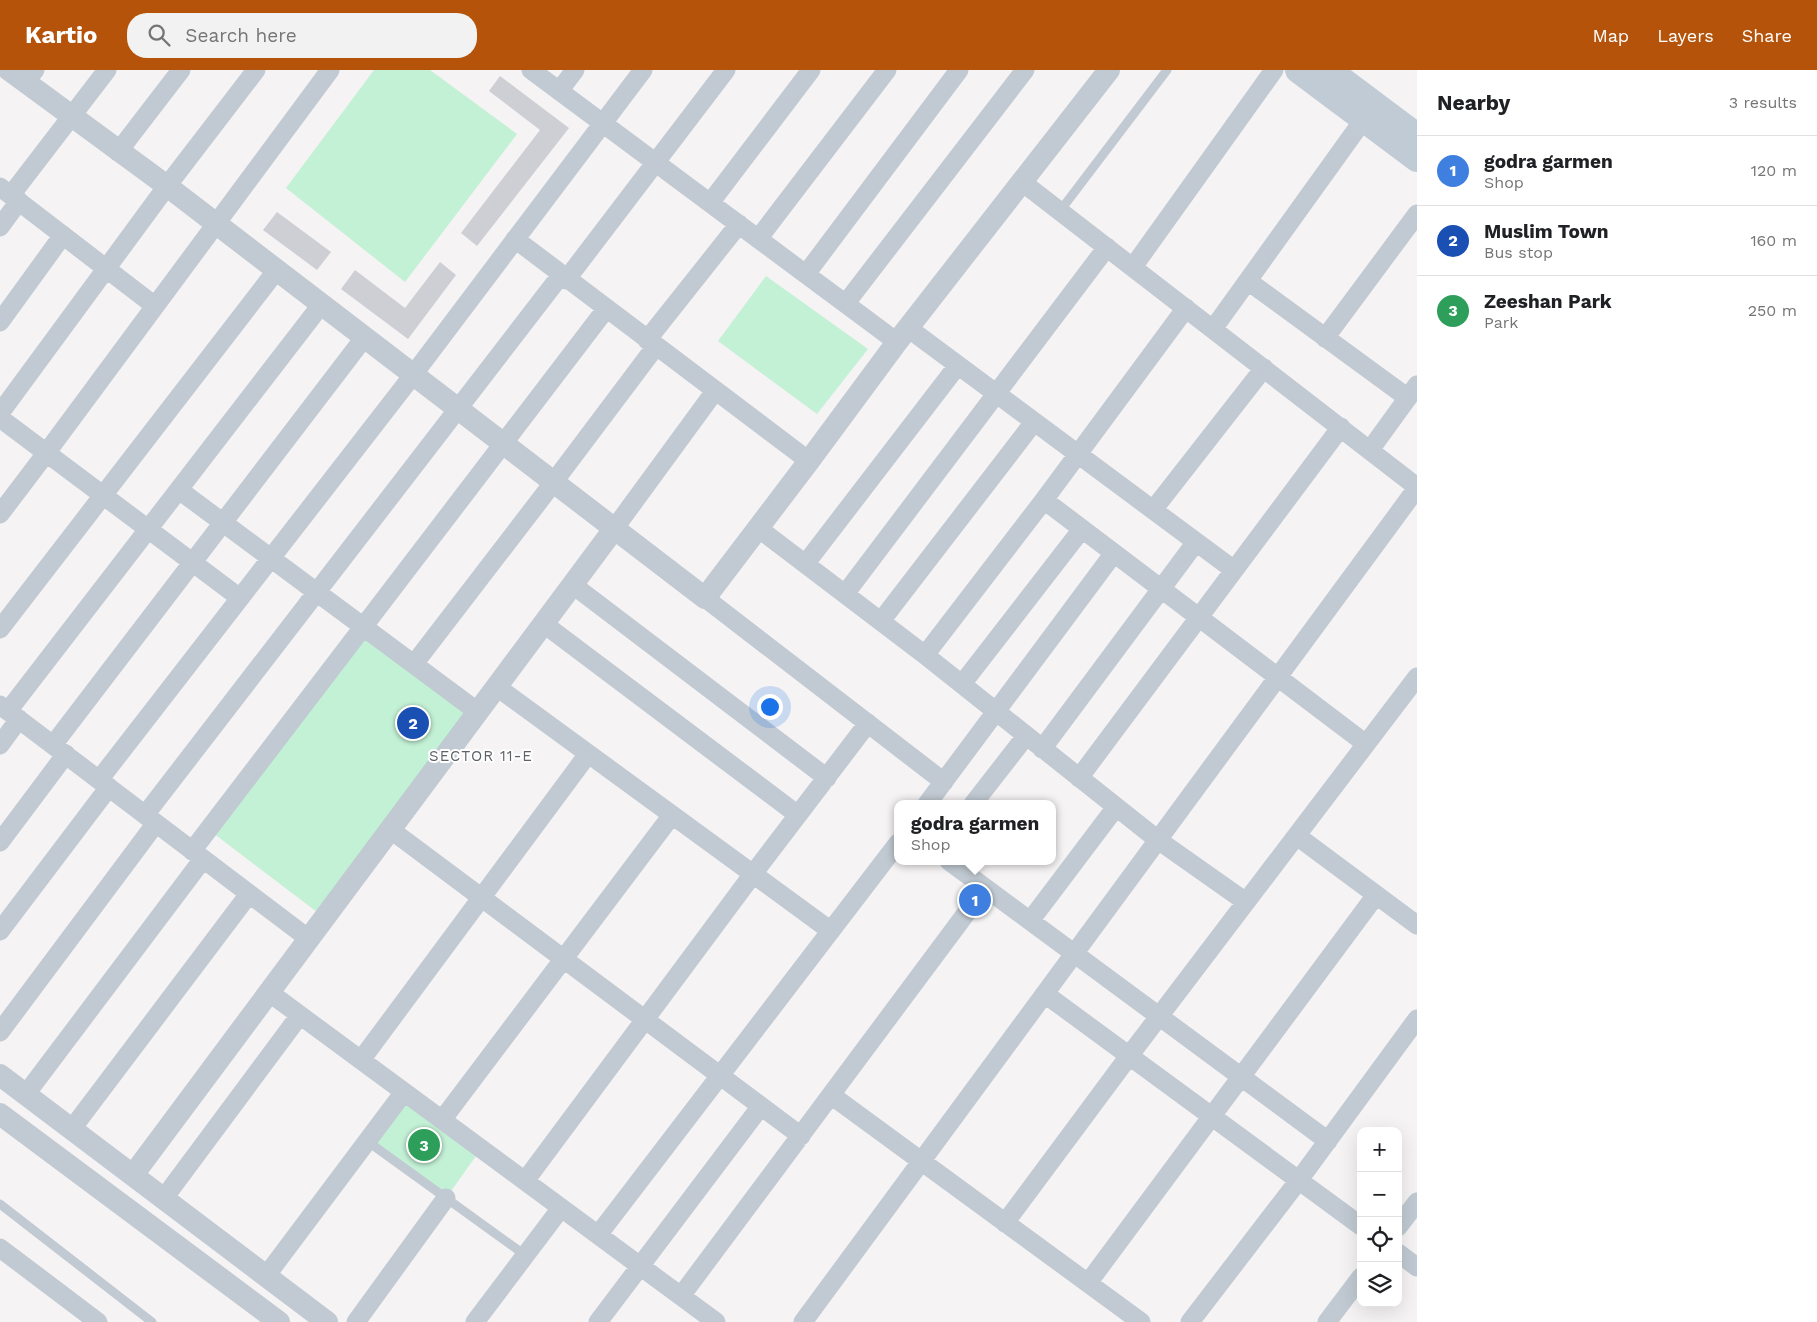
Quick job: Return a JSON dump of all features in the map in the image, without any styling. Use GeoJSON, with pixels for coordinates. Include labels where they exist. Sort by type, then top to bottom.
{"type":"FeatureCollection","features":[{"type":"Feature","properties":{"kind":"main road"},"geometry":{"type":"LineString","coordinates":[[1298,70],[1417,159]]}},
{"type":"Feature","properties":{"kind":"main road"},"geometry":{"type":"LineString","coordinates":[[1329,70],[1417,136]]}},
{"type":"Feature","properties":{"kind":"street"},"geometry":{"type":"LineString","coordinates":[[0,227],[10,194],[107,70]]}},
{"type":"Feature","properties":{"kind":"street"},"geometry":{"type":"LineString","coordinates":[[118,152],[181,70]]}},
{"type":"Feature","properties":{"kind":"street"},"geometry":{"type":"LineString","coordinates":[[0,413],[167,186],[256,70]]}},
{"type":"Feature","properties":{"kind":"street"},"geometry":{"type":"LineString","coordinates":[[0,514],[48,452],[330,70]]}},
{"type":"Feature","properties":{"kind":"street"},"geometry":{"type":"LineString","coordinates":[[531,70],[846,304],[958,365],[1234,570]]}},
{"type":"Feature","properties":{"kind":"street"},"geometry":{"type":"LineString","coordinates":[[559,91],[575,70]]}},
{"type":"Feature","properties":{"kind":"street"},"geometry":{"type":"LineString","coordinates":[[0,932],[104,784],[240,598],[643,70]]}},
{"type":"Feature","properties":{"kind":"street"},"geometry":{"type":"LineString","coordinates":[[0,1032],[150,819],[317,592],[457,410],[656,163],[726,70]]}},
{"type":"Feature","properties":{"kind":"street"},"geometry":{"type":"LineString","coordinates":[[710,203],[811,70]]}},
{"type":"Feature","properties":{"kind":"street"},"geometry":{"type":"LineString","coordinates":[[758,239],[887,70]]}},
{"type":"Feature","properties":{"kind":"street"},"geometry":{"type":"LineString","coordinates":[[806,274],[959,70]]}},
{"type":"Feature","properties":{"kind":"street"},"geometry":{"type":"LineString","coordinates":[[846,304],[1024,70]]}},
{"type":"Feature","properties":{"kind":"street"},"geometry":{"type":"LineString","coordinates":[[705,598],[903,335],[1109,70]]}},
{"type":"Feature","properties":{"kind":"street"},"geometry":{"type":"LineString","coordinates":[[1133,267],[1274,70]]}},
{"type":"Feature","properties":{"kind":"street"},"geometry":{"type":"LineString","coordinates":[[23,74],[71,116],[167,186],[944,782]]}},
{"type":"Feature","properties":{"kind":"street"},"geometry":{"type":"LineString","coordinates":[[1213,328],[1364,119]]}},
{"type":"Feature","properties":{"kind":"street"},"geometry":{"type":"LineString","coordinates":[[803,1322],[1417,487],[1022,182]]}},
{"type":"Feature","properties":{"kind":"street"},"geometry":{"type":"LineString","coordinates":[[10,194],[155,306]]}},
{"type":"Feature","properties":{"kind":"street"},"geometry":{"type":"LineString","coordinates":[[1325,338],[1417,214]]}},
{"type":"Feature","properties":{"kind":"street"},"geometry":{"type":"LineString","coordinates":[[414,664],[553,483],[739,224]]}},
{"type":"Feature","properties":{"kind":"street"},"geometry":{"type":"LineString","coordinates":[[0,322],[63,235]]}},
{"type":"Feature","properties":{"kind":"street"},"geometry":{"type":"LineString","coordinates":[[515,239],[809,461]]}},
{"type":"Feature","properties":{"kind":"street"},"geometry":{"type":"LineString","coordinates":[[845,594],[1107,247]]}},
{"type":"Feature","properties":{"kind":"street"},"geometry":{"type":"LineString","coordinates":[[0,629],[276,271]]}},
{"type":"Feature","properties":{"kind":"street"},"geometry":{"type":"LineString","coordinates":[[1248,281],[1325,338],[1412,392],[1370,450]]}},
{"type":"Feature","properties":{"kind":"street"},"geometry":{"type":"LineString","coordinates":[[0,745],[9,711],[321,305]]}},
{"type":"Feature","properties":{"kind":"street"},"geometry":{"type":"LineString","coordinates":[[925,655],[1044,500],[1186,308]]}},
{"type":"Feature","properties":{"kind":"street"},"geometry":{"type":"LineString","coordinates":[[26,1094],[363,626],[606,309]]}},
{"type":"Feature","properties":{"kind":"street"},"geometry":{"type":"LineString","coordinates":[[0,842],[59,750],[192,562],[364,338]]}},
{"type":"Feature","properties":{"kind":"street"},"geometry":{"type":"LineString","coordinates":[[806,563],[958,365]]}},
{"type":"Feature","properties":{"kind":"street"},"geometry":{"type":"LineString","coordinates":[[1153,510],[1264,368]]}},
{"type":"Feature","properties":{"kind":"street"},"geometry":{"type":"LineString","coordinates":[[133,1175],[716,391]]}},
{"type":"Feature","properties":{"kind":"street"},"geometry":{"type":"LineString","coordinates":[[0,418],[48,452],[240,598]]}},
{"type":"Feature","properties":{"kind":"street"},"geometry":{"type":"LineString","coordinates":[[881,621],[1034,422]]}},
{"type":"Feature","properties":{"kind":"street"},"geometry":{"type":"LineString","coordinates":[[1079,778],[1341,427]]}},
{"type":"Feature","properties":{"kind":"street"},"geometry":{"type":"LineString","coordinates":[[179,490],[478,712]]}},
{"type":"Feature","properties":{"kind":"street"},"geometry":{"type":"LineString","coordinates":[[1044,500],[1366,744]]}},
{"type":"Feature","properties":{"kind":"street"},"geometry":{"type":"LineString","coordinates":[[758,528],[925,655],[1158,840],[1246,902]]}},
{"type":"Feature","properties":{"kind":"street"},"geometry":{"type":"LineString","coordinates":[[962,684],[1082,529]]}},
{"type":"Feature","properties":{"kind":"street"},"geometry":{"type":"LineString","coordinates":[[1042,749],[1196,542]]}},
{"type":"Feature","properties":{"kind":"street"},"geometry":{"type":"LineString","coordinates":[[930,800],[1114,553]]}},
{"type":"Feature","properties":{"kind":"street"},"geometry":{"type":"LineString","coordinates":[[572,585],[827,778]]}},
{"type":"Feature","properties":{"kind":"street"},"geometry":{"type":"LineString","coordinates":[[544,624],[798,815]]}},
{"type":"Feature","properties":{"kind":"street"},"geometry":{"type":"LineString","coordinates":[[1005,1222],[1417,677]]}},
{"type":"Feature","properties":{"kind":"street"},"geometry":{"type":"LineString","coordinates":[[497,687],[830,931]]}},
{"type":"Feature","properties":{"kind":"street"},"geometry":{"type":"LineString","coordinates":[[9,711],[309,940]]}},
{"type":"Feature","properties":{"kind":"street"},"geometry":{"type":"LineString","coordinates":[[525,1181],[753,874],[868,724]]}},
{"type":"Feature","properties":{"kind":"street"},"geometry":{"type":"LineString","coordinates":[[976,800],[1026,736]]}},
{"type":"Feature","properties":{"kind":"street"},"geometry":{"type":"LineString","coordinates":[[361,1060],[588,754]]}},
{"type":"Feature","properties":{"kind":"street"},"geometry":{"type":"LineString","coordinates":[[1030,921],[1116,807]]}},
{"type":"Feature","properties":{"kind":"street"},"geometry":{"type":"LineString","coordinates":[[442,1120],[672,815]]}},
{"type":"Feature","properties":{"kind":"street"},"geometry":{"type":"LineString","coordinates":[[391,830],[801,1136]]}},
{"type":"Feature","properties":{"kind":"street"},"geometry":{"type":"LineString","coordinates":[[1296,836],[1417,925]]}},
{"type":"Feature","properties":{"kind":"street"},"geometry":{"type":"LineString","coordinates":[[598,1235],[894,848]]}},
{"type":"Feature","properties":{"kind":"street"},"geometry":{"type":"LineString","coordinates":[[954,865],[1328,1141]]}},
{"type":"Feature","properties":{"kind":"street"},"geometry":{"type":"LineString","coordinates":[[681,1296],[985,888]]}},
{"type":"Feature","properties":{"kind":"street"},"geometry":{"type":"LineString","coordinates":[[71,1130],[250,894]]}},
{"type":"Feature","properties":{"kind":"street"},"geometry":{"type":"LineString","coordinates":[[1088,1283],[1376,895]]}},
{"type":"Feature","properties":{"kind":"street"},"geometry":{"type":"LineString","coordinates":[[270,993],[716,1322]]}},
{"type":"Feature","properties":{"kind":"street"},"geometry":{"type":"LineString","coordinates":[[1044,994],[1357,1223]]}},
{"type":"Feature","properties":{"kind":"street"},"geometry":{"type":"LineString","coordinates":[[164,1198],[300,1015]]}},
{"type":"Feature","properties":{"kind":"street"},"geometry":{"type":"LineString","coordinates":[[1190,1322],[1299,1180],[1417,1019]]}},
{"type":"Feature","properties":{"kind":"street"},"geometry":{"type":"LineString","coordinates":[[0,1075],[327,1322]]}},
{"type":"Feature","properties":{"kind":"street"},"geometry":{"type":"LineString","coordinates":[[266,1276],[404,1092]]}},
{"type":"Feature","properties":{"kind":"street"},"geometry":{"type":"LineString","coordinates":[[831,1095],[1140,1322]]}},
{"type":"Feature","properties":{"kind":"street"},"geometry":{"type":"LineString","coordinates":[[598,1322],[761,1106]]}},
{"type":"Feature","properties":{"kind":"street"},"geometry":{"type":"LineString","coordinates":[[0,1114],[279,1322]]}},
{"type":"Feature","properties":{"kind":"street"},"geometry":{"type":"LineString","coordinates":[[356,1322],[446,1198]]}},
{"type":"Feature","properties":{"kind":"street"},"geometry":{"type":"LineString","coordinates":[[1402,1222],[1417,1202]]}},
{"type":"Feature","properties":{"kind":"street"},"geometry":{"type":"LineString","coordinates":[[476,1322],[561,1208]]}},
{"type":"Feature","properties":{"kind":"street"},"geometry":{"type":"LineString","coordinates":[[0,1248],[98,1322]]}},
{"type":"Feature","properties":{"kind":"street"},"geometry":{"type":"LineString","coordinates":[[1402,1256],[1417,1267]]}},
{"type":"Feature","properties":{"kind":"street"},"geometry":{"type":"LineString","coordinates":[[1327,1322],[1357,1282]]}},
{"type":"Feature","properties":{"kind":"lane"},"geometry":{"type":"LineString","coordinates":[[1060,211],[1167,70]]}},
{"type":"Feature","properties":{"kind":"lane"},"geometry":{"type":"LineString","coordinates":[[367,1141],[526,1255]]}},
{"type":"Feature","properties":{"kind":"lane"},"geometry":{"type":"LineString","coordinates":[[0,1204],[152,1322]]}},
{"type":"Feature","properties":{"kind":"green space"},"geometry":{"type":"Polygon","coordinates":[[[374,70],[430,70],[517,134],[405,282],[286,188],[374,70]]]}},
{"type":"Feature","properties":{"kind":"green space"},"geometry":{"type":"Polygon","coordinates":[[[766,276],[868,349],[817,414],[718,341],[766,276]]]}},
{"type":"Feature","properties":{"kind":"green space"},"geometry":{"type":"Polygon","coordinates":[[[365,638],[467,714],[317,912],[213,833],[365,638]]]}},
{"type":"Feature","properties":{"kind":"green space"},"geometry":{"type":"Polygon","coordinates":[[[404,1092],[481,1149],[446,1198],[367,1141],[404,1092]]]}},
{"type":"Feature","properties":{"kind":"building"},"geometry":{"type":"Polygon","coordinates":[[[500,76],[569,128],[477,246],[461,233],[540,130],[489,91],[500,76]]]}},
{"type":"Feature","properties":{"kind":"building"},"geometry":{"type":"Polygon","coordinates":[[[277,212],[331,252],[317,270],[263,230],[277,212]]]}},
{"type":"Feature","properties":{"kind":"building"},"geometry":{"type":"Polygon","coordinates":[[[440,262],[456,275],[408,339],[341,289],[355,270],[405,308],[440,262]]]}},
{"type":"Feature","properties":{"kind":"place","name":"Muslim Town"},"geometry":{"type":"Point","coordinates":[413,723]}},
{"type":"Feature","properties":{"kind":"place","name":"godra garmen"},"geometry":{"type":"Point","coordinates":[975,900]}},
{"type":"Feature","properties":{"kind":"place","name":"Zeeshan Park"},"geometry":{"type":"Point","coordinates":[424,1145]}},
{"type":"Feature","properties":{"kind":"district","name":"SECTOR 11-E"},"geometry":{"type":"Point","coordinates":[481,756]}}]}
